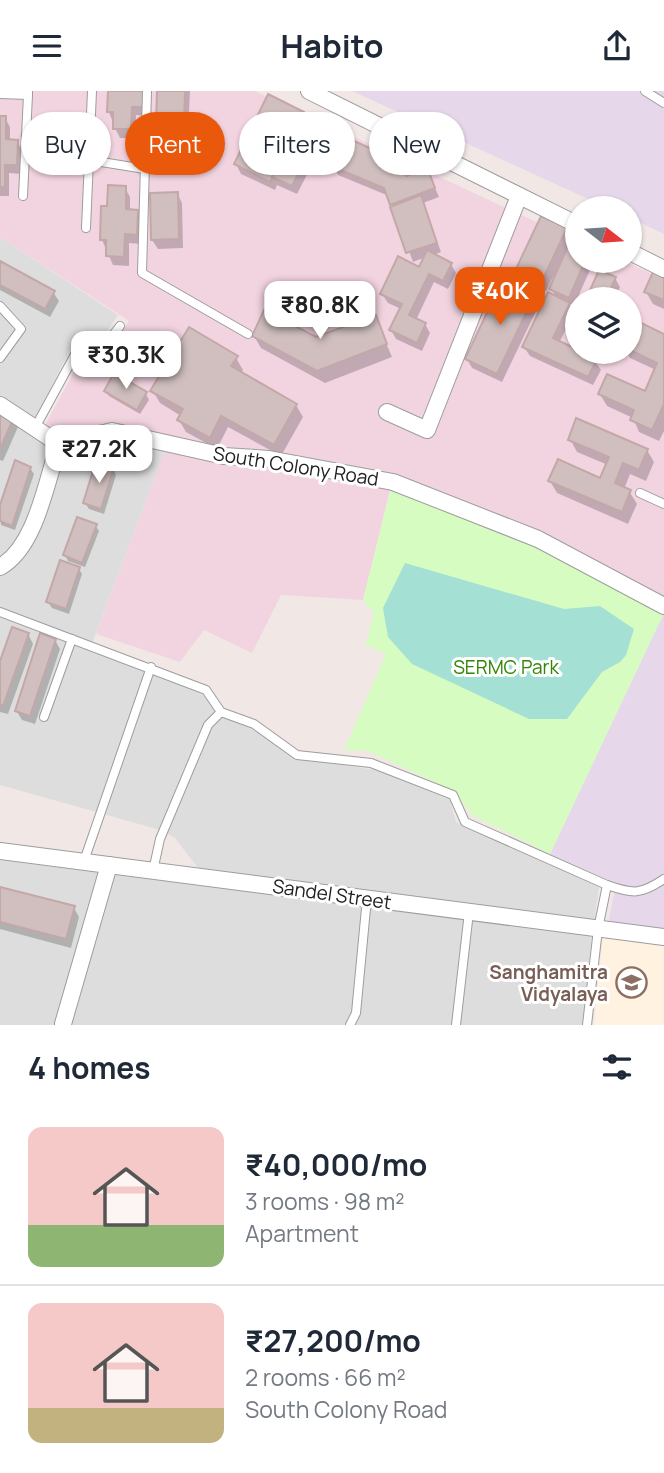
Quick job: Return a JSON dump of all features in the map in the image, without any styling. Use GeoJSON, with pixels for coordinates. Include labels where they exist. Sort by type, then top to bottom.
{"type":"FeatureCollection","features":[{"type":"Feature","properties":{"kind":"street"},"geometry":{"type":"LineString","coordinates":[[309,91],[565,219]]}},
{"type":"Feature","properties":{"kind":"street"},"geometry":{"type":"LineString","coordinates":[[387,412],[427,430],[519,196]]}},
{"type":"Feature","properties":{"kind":"street"},"geometry":{"type":"LineString","coordinates":[[642,258],[664,269]]}},
{"type":"Feature","properties":{"kind":"street"},"geometry":{"type":"LineString","coordinates":[[0,405],[36,426],[59,444],[25,545],[13,560],[0,567]]}},
{"type":"Feature","properties":{"kind":"street","name":"South Colony Road"},"geometry":{"type":"LineString","coordinates":[[59,444],[113,431],[224,456],[269,459],[393,482],[538,539],[664,606]]}},
{"type":"Feature","properties":{"kind":"street","name":"Sandel Street"},"geometry":{"type":"LineString","coordinates":[[0,851],[664,937]]}},
{"type":"Feature","properties":{"kind":"street"},"geometry":{"type":"LineString","coordinates":[[63,1024],[109,865]]}},
{"type":"Feature","properties":{"kind":"lane"},"geometry":{"type":"LineString","coordinates":[[91,112],[92,91]]}},
{"type":"Feature","properties":{"kind":"lane"},"geometry":{"type":"LineString","coordinates":[[146,112],[147,91]]}},
{"type":"Feature","properties":{"kind":"lane"},"geometry":{"type":"LineString","coordinates":[[645,91],[664,103]]}},
{"type":"Feature","properties":{"kind":"lane"},"geometry":{"type":"LineString","coordinates":[[0,94],[28,93],[23,196]]}},
{"type":"Feature","properties":{"kind":"lane"},"geometry":{"type":"LineString","coordinates":[[86,228],[88,175]]}},
{"type":"Feature","properties":{"kind":"lane"},"geometry":{"type":"LineString","coordinates":[[145,175],[142,273],[248,334]]}},
{"type":"Feature","properties":{"kind":"lane"},"geometry":{"type":"LineString","coordinates":[[0,306],[21,329],[0,358]]}},
{"type":"Feature","properties":{"kind":"lane"},"geometry":{"type":"LineString","coordinates":[[36,426],[78,349],[106,344],[120,326]]}},
{"type":"Feature","properties":{"kind":"lane"},"geometry":{"type":"LineString","coordinates":[[640,493],[664,504]]}},
{"type":"Feature","properties":{"kind":"lane"},"geometry":{"type":"LineString","coordinates":[[0,612],[206,690],[221,712],[254,724],[297,755],[372,763],[453,795],[465,822],[607,885],[632,894],[650,888],[664,879]]}},
{"type":"Feature","properties":{"kind":"lane"},"geometry":{"type":"LineString","coordinates":[[44,717],[72,639]]}},
{"type":"Feature","properties":{"kind":"lane"},"geometry":{"type":"LineString","coordinates":[[84,862],[151,667]]}},
{"type":"Feature","properties":{"kind":"lane"},"geometry":{"type":"LineString","coordinates":[[153,871],[160,839],[208,725],[221,712]]}},
{"type":"Feature","properties":{"kind":"lane"},"geometry":{"type":"LineString","coordinates":[[587,1025],[598,929],[607,885]]}},
{"type":"Feature","properties":{"kind":"lane"},"geometry":{"type":"LineString","coordinates":[[350,1025],[356,1013],[368,898]]}},
{"type":"Feature","properties":{"kind":"lane"},"geometry":{"type":"LineString","coordinates":[[456,1025],[468,912]]}},
{"type":"Feature","properties":{"kind":"shaded area"},"geometry":{"type":"Polygon","coordinates":[[[0,91],[255,91],[300,112],[239,112],[239,175],[355,175],[355,138],[369,144],[369,175],[435,175],[565,235],[565,273],[642,273],[642,269],[664,279],[664,597],[397,476],[234,451],[112,426],[61,439],[44,427],[82,357],[107,354],[129,321],[0,237],[0,91]]]}},
{"type":"Feature","properties":{"kind":"shaded area"},"geometry":{"type":"Polygon","coordinates":[[[352,91],[664,91],[664,234],[642,224],[642,196],[582,196],[465,143],[465,112],[398,112],[352,91]]]}},
{"type":"Feature","properties":{"kind":"shaded area"},"geometry":{"type":"Polygon","coordinates":[[[0,237],[118,315],[101,340],[72,345],[29,433],[111,438],[166,448],[90,649],[142,668],[207,697],[216,712],[250,727],[296,758],[376,770],[450,800],[456,822],[599,887],[594,923],[198,868],[175,838],[160,830],[0,785],[0,237]]]}},
{"type":"Feature","properties":{"kind":"shaded area"},"geometry":{"type":"Polygon","coordinates":[[[166,448],[263,463],[390,490],[363,600],[281,595],[252,653],[204,630],[180,662],[96,634],[166,448]]]}},
{"type":"Feature","properties":{"kind":"shaded area"},"geometry":{"type":"Polygon","coordinates":[[[405,563],[564,609],[600,606],[634,629],[626,655],[620,662],[602,672],[567,719],[529,719],[412,664],[388,637],[383,608],[405,563]]]}},
{"type":"Feature","properties":{"kind":"shaded area"},"geometry":{"type":"Polygon","coordinates":[[[664,613],[664,931],[608,925],[616,883],[550,854],[664,613]]]}},
{"type":"Feature","properties":{"kind":"shaded area"},"geometry":{"type":"Polygon","coordinates":[[[0,860],[592,935],[583,1025],[0,1025],[0,860]]]}},
{"type":"Feature","properties":{"kind":"shaded area","name":"Sanghamitra Vidyalaya"},"geometry":{"type":"Polygon","coordinates":[[[603,936],[664,942],[664,1025],[594,1025],[603,936]]]}},
{"type":"Feature","properties":{"kind":"green space","name":"SERMC Park"},"geometry":{"type":"Polygon","coordinates":[[[391,488],[534,543],[664,613],[550,854],[472,815],[454,791],[368,751],[344,750],[386,654],[366,645],[374,612],[363,600],[391,488]]]}},
{"type":"Feature","properties":{"kind":"building"},"geometry":{"type":"Polygon","coordinates":[[[108,91],[145,91],[144,107],[132,107],[132,112],[125,112],[125,129],[113,129],[113,112],[107,112],[108,91]]]}},
{"type":"Feature","properties":{"kind":"building"},"geometry":{"type":"Polygon","coordinates":[[[157,91],[185,91],[184,112],[156,112],[157,91]]]}},
{"type":"Feature","properties":{"kind":"building"},"geometry":{"type":"Polygon","coordinates":[[[268,94],[304,112],[259,112],[268,94]]]}},
{"type":"Feature","properties":{"kind":"building"},"geometry":{"type":"Polygon","coordinates":[[[0,116],[6,116],[6,139],[18,140],[17,165],[5,165],[5,187],[0,187],[0,116]]]}},
{"type":"Feature","properties":{"kind":"building"},"geometry":{"type":"Polygon","coordinates":[[[355,141],[369,148],[369,175],[430,175],[435,188],[390,205],[384,188],[353,175],[355,175],[355,141]]]}},
{"type":"Feature","properties":{"kind":"building"},"geometry":{"type":"Polygon","coordinates":[[[239,154],[239,166],[234,164],[239,154]]]}},
{"type":"Feature","properties":{"kind":"building"},"geometry":{"type":"Polygon","coordinates":[[[256,175],[273,175],[270,182],[256,175]]]}},
{"type":"Feature","properties":{"kind":"building"},"geometry":{"type":"Polygon","coordinates":[[[273,175],[298,175],[292,186],[272,177],[273,175]]]}},
{"type":"Feature","properties":{"kind":"building"},"geometry":{"type":"Polygon","coordinates":[[[108,185],[126,186],[126,209],[138,210],[137,235],[125,234],[124,257],[106,256],[106,240],[100,240],[101,206],[107,206],[108,185]]]}},
{"type":"Feature","properties":{"kind":"building"},"geometry":{"type":"Polygon","coordinates":[[[178,192],[179,239],[151,240],[150,193],[178,192]]]}},
{"type":"Feature","properties":{"kind":"building"},"geometry":{"type":"Polygon","coordinates":[[[421,195],[437,243],[406,253],[390,207],[421,195]]]}},
{"type":"Feature","properties":{"kind":"building"},"geometry":{"type":"Polygon","coordinates":[[[541,216],[565,227],[541,283],[515,271],[541,216]]]}},
{"type":"Feature","properties":{"kind":"building"},"geometry":{"type":"Polygon","coordinates":[[[427,250],[452,263],[443,281],[429,274],[409,315],[426,323],[417,343],[389,330],[402,304],[380,294],[398,256],[419,267],[427,250]]]}},
{"type":"Feature","properties":{"kind":"building"},"geometry":{"type":"Polygon","coordinates":[[[565,253],[565,273],[580,273],[574,287],[565,287],[565,296],[549,289],[565,253]]]}},
{"type":"Feature","properties":{"kind":"building"},"geometry":{"type":"Polygon","coordinates":[[[0,261],[55,291],[45,309],[0,285],[0,261]]]}},
{"type":"Feature","properties":{"kind":"building"},"geometry":{"type":"Polygon","coordinates":[[[653,272],[664,277],[664,300],[644,292],[653,272]]]}},
{"type":"Feature","properties":{"kind":"building"},"geometry":{"type":"Polygon","coordinates":[[[598,273],[616,277],[611,287],[591,287],[598,273]]]}},
{"type":"Feature","properties":{"kind":"building"},"geometry":{"type":"Polygon","coordinates":[[[503,279],[535,294],[497,374],[465,359],[503,279]]]}},
{"type":"Feature","properties":{"kind":"building"},"geometry":{"type":"Polygon","coordinates":[[[548,292],[565,300],[565,313],[553,338],[565,344],[565,364],[594,364],[588,377],[522,347],[548,292]]]}},
{"type":"Feature","properties":{"kind":"building"},"geometry":{"type":"Polygon","coordinates":[[[264,310],[316,337],[376,315],[387,344],[317,371],[252,336],[264,310]]]}},
{"type":"Feature","properties":{"kind":"building"},"geometry":{"type":"Polygon","coordinates":[[[642,323],[664,334],[664,404],[652,430],[630,420],[634,410],[598,394],[607,374],[645,391],[657,363],[642,356],[642,323]]]}},
{"type":"Feature","properties":{"kind":"building"},"geometry":{"type":"Polygon","coordinates":[[[189,327],[238,356],[231,366],[297,404],[274,445],[221,416],[210,438],[177,420],[183,409],[150,391],[189,327]]]}},
{"type":"Feature","properties":{"kind":"building"},"geometry":{"type":"Polygon","coordinates":[[[114,373],[147,392],[137,410],[104,391],[114,373]]]}},
{"type":"Feature","properties":{"kind":"building"},"geometry":{"type":"Polygon","coordinates":[[[0,411],[14,417],[0,449],[0,411]]]}},
{"type":"Feature","properties":{"kind":"building"},"geometry":{"type":"Polygon","coordinates":[[[576,418],[648,449],[639,470],[623,463],[615,483],[631,490],[622,512],[548,481],[558,459],[600,478],[609,457],[568,440],[576,418]]]}},
{"type":"Feature","properties":{"kind":"building"},"geometry":{"type":"Polygon","coordinates":[[[15,460],[31,467],[12,526],[0,521],[0,505],[15,460]]]}},
{"type":"Feature","properties":{"kind":"building"},"geometry":{"type":"Polygon","coordinates":[[[96,461],[114,467],[101,509],[83,503],[96,461]]]}},
{"type":"Feature","properties":{"kind":"building"},"geometry":{"type":"Polygon","coordinates":[[[77,517],[97,524],[82,563],[63,555],[77,517]]]}},
{"type":"Feature","properties":{"kind":"building"},"geometry":{"type":"Polygon","coordinates":[[[60,560],[80,567],[66,609],[46,602],[60,560]]]}},
{"type":"Feature","properties":{"kind":"building"},"geometry":{"type":"Polygon","coordinates":[[[12,627],[29,633],[3,706],[0,705],[0,661],[12,627]]]}},
{"type":"Feature","properties":{"kind":"building"},"geometry":{"type":"Polygon","coordinates":[[[40,633],[56,639],[30,716],[15,711],[40,633]]]}},
{"type":"Feature","properties":{"kind":"building"},"geometry":{"type":"Polygon","coordinates":[[[0,887],[75,906],[66,939],[0,922],[0,887]]]}},
{"type":"Feature","properties":{"kind":"place","name":"Sanghamitra Vidyalaya"},"geometry":{"type":"Point","coordinates":[631,983]}}]}
